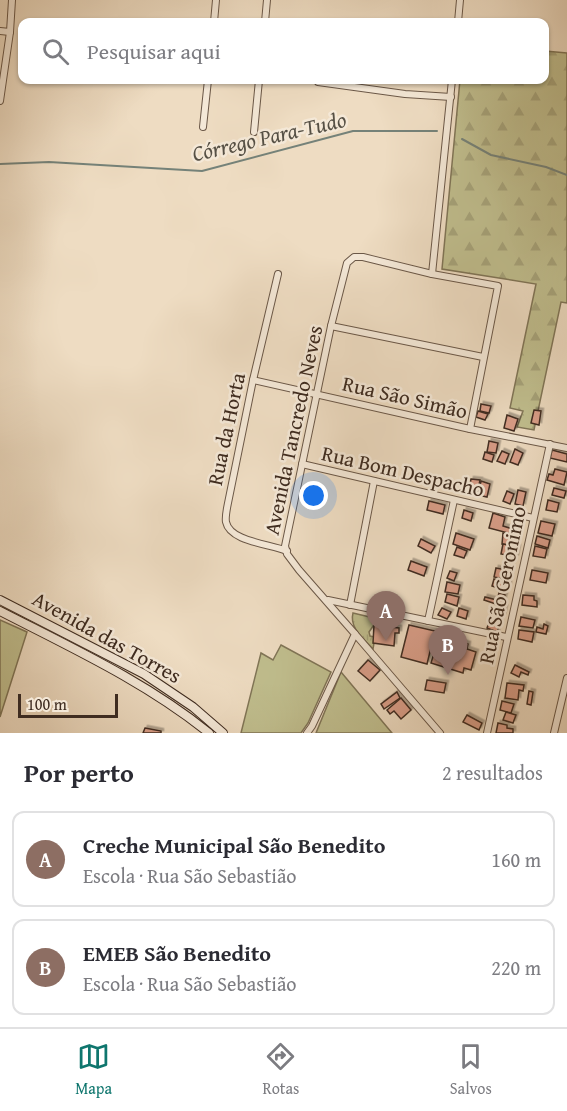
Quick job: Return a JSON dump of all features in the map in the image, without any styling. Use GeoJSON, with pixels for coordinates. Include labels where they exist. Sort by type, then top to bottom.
{"type":"FeatureCollection","features":[{"type":"Feature","properties":{"kind":"main road","name":"Avenida das Torres"},"geometry":{"type":"LineString","coordinates":[[0,600],[144,674],[193,707],[223,733]]}},
{"type":"Feature","properties":{"kind":"main road","name":"Avenida das Torres"},"geometry":{"type":"LineString","coordinates":[[0,611],[136,682],[187,715],[209,733]]}},
{"type":"Feature","properties":{"kind":"street"},"geometry":{"type":"LineString","coordinates":[[0,101],[12,0]]}},
{"type":"Feature","properties":{"kind":"street"},"geometry":{"type":"LineString","coordinates":[[214,18],[216,0]]}},
{"type":"Feature","properties":{"kind":"street"},"geometry":{"type":"LineString","coordinates":[[265,18],[267,0]]}},
{"type":"Feature","properties":{"kind":"street"},"geometry":{"type":"LineString","coordinates":[[458,18],[460,0]]}},
{"type":"Feature","properties":{"kind":"street"},"geometry":{"type":"LineString","coordinates":[[0,31],[10,32]]}},
{"type":"Feature","properties":{"kind":"street"},"geometry":{"type":"LineString","coordinates":[[203,127],[208,84]]}},
{"type":"Feature","properties":{"kind":"street"},"geometry":{"type":"LineString","coordinates":[[254,132],[259,84]]}},
{"type":"Feature","properties":{"kind":"street"},"geometry":{"type":"LineString","coordinates":[[332,84],[405,94],[451,97]]}},
{"type":"Feature","properties":{"kind":"street"},"geometry":{"type":"LineString","coordinates":[[432,273],[452,84]]}},
{"type":"Feature","properties":{"kind":"street","name":"Avenida Tancredo Neves"},"geometry":{"type":"LineString","coordinates":[[440,733],[299,570],[287,551],[287,533],[331,326],[347,263],[354,257],[363,257],[498,286],[483,357]]}},
{"type":"Feature","properties":{"kind":"street","name":"Rua da Horta"},"geometry":{"type":"LineString","coordinates":[[278,274],[253,380],[226,523],[232,532],[242,538],[287,551]]}},
{"type":"Feature","properties":{"kind":"street"},"geometry":{"type":"LineString","coordinates":[[331,326],[483,357],[470,429]]}},
{"type":"Feature","properties":{"kind":"street","name":"Rua São Simão"},"geometry":{"type":"LineString","coordinates":[[253,380],[470,429],[567,448]]}},
{"type":"Feature","properties":{"kind":"street","name":"Rua São Geronimo"},"geometry":{"type":"LineString","coordinates":[[487,733],[506,637],[550,444]]}},
{"type":"Feature","properties":{"kind":"street","name":"Rua Bom Despacho"},"geometry":{"type":"LineString","coordinates":[[302,464],[533,519]]}},
{"type":"Feature","properties":{"kind":"street"},"geometry":{"type":"LineString","coordinates":[[350,605],[374,481]]}},
{"type":"Feature","properties":{"kind":"street"},"geometry":{"type":"LineString","coordinates":[[428,621],[454,500]]}},
{"type":"Feature","properties":{"kind":"street"},"geometry":{"type":"LineString","coordinates":[[327,600],[506,637]]}},
{"type":"Feature","properties":{"kind":"street"},"geometry":{"type":"LineString","coordinates":[[310,731],[355,634]]}},
{"type":"Feature","properties":{"kind":"street"},"geometry":{"type":"LineString","coordinates":[[554,733],[567,678]]}},
{"type":"Feature","properties":{"kind":"street"},"geometry":{"type":"LineString","coordinates":[[559,711],[567,712]]}},
{"type":"Feature","properties":{"kind":"green space"},"geometry":{"type":"Polygon","coordinates":[[[549,51],[567,53],[567,303],[561,302],[534,430],[517,427],[523,411],[510,408],[536,284],[442,269],[460,84],[549,84],[549,51]]]}},
{"type":"Feature","properties":{"kind":"green space"},"geometry":{"type":"Polygon","coordinates":[[[353,613],[378,619],[369,632],[370,636],[375,637],[373,649],[355,628],[353,613]]]}},
{"type":"Feature","properties":{"kind":"green space"},"geometry":{"type":"Polygon","coordinates":[[[0,620],[27,632],[0,717],[0,620]]]}},
{"type":"Feature","properties":{"kind":"green space"},"geometry":{"type":"Polygon","coordinates":[[[281,645],[331,672],[308,723],[301,733],[241,733],[261,653],[273,660],[281,645]]]}},
{"type":"Feature","properties":{"kind":"green space"},"geometry":{"type":"Polygon","coordinates":[[[341,672],[392,733],[316,733],[341,672]]]}},
{"type":"Feature","properties":{"kind":"building"},"geometry":{"type":"Polygon","coordinates":[[[481,404],[491,406],[489,413],[480,411],[481,404]]]}},
{"type":"Feature","properties":{"kind":"building"},"geometry":{"type":"Polygon","coordinates":[[[534,410],[541,411],[539,425],[531,423],[534,410]]]}},
{"type":"Feature","properties":{"kind":"building"},"geometry":{"type":"Polygon","coordinates":[[[478,411],[488,414],[485,420],[476,417],[478,411]]]}},
{"type":"Feature","properties":{"kind":"building"},"geometry":{"type":"Polygon","coordinates":[[[507,415],[518,419],[514,431],[504,428],[507,415]]]}},
{"type":"Feature","properties":{"kind":"building"},"geometry":{"type":"Polygon","coordinates":[[[489,441],[498,443],[496,453],[487,452],[489,441]]]}},
{"type":"Feature","properties":{"kind":"building"},"geometry":{"type":"Polygon","coordinates":[[[515,449],[523,453],[518,465],[510,462],[515,449]]]}},
{"type":"Feature","properties":{"kind":"building"},"geometry":{"type":"Polygon","coordinates":[[[552,450],[567,454],[567,462],[550,458],[552,450]]]}},
{"type":"Feature","properties":{"kind":"building"},"geometry":{"type":"Polygon","coordinates":[[[502,451],[509,454],[505,464],[497,461],[502,451]]]}},
{"type":"Feature","properties":{"kind":"building"},"geometry":{"type":"Polygon","coordinates":[[[485,452],[494,455],[492,462],[483,459],[485,452]]]}},
{"type":"Feature","properties":{"kind":"building"},"geometry":{"type":"Polygon","coordinates":[[[555,469],[567,472],[564,485],[547,480],[549,474],[553,475],[555,469]]]}},
{"type":"Feature","properties":{"kind":"building"},"geometry":{"type":"Polygon","coordinates":[[[471,479],[480,480],[477,495],[468,493],[471,479]]]}},
{"type":"Feature","properties":{"kind":"building"},"geometry":{"type":"Polygon","coordinates":[[[481,481],[490,484],[487,497],[478,495],[481,481]]]}},
{"type":"Feature","properties":{"kind":"building"},"geometry":{"type":"Polygon","coordinates":[[[554,488],[566,491],[564,498],[552,495],[554,488]]]}},
{"type":"Feature","properties":{"kind":"building"},"geometry":{"type":"Polygon","coordinates":[[[518,490],[526,492],[523,506],[515,504],[518,490]]]}},
{"type":"Feature","properties":{"kind":"building"},"geometry":{"type":"Polygon","coordinates":[[[507,491],[514,494],[510,504],[503,501],[507,491]]]}},
{"type":"Feature","properties":{"kind":"building"},"geometry":{"type":"Polygon","coordinates":[[[548,500],[559,503],[557,512],[546,510],[548,500]]]}},
{"type":"Feature","properties":{"kind":"building"},"geometry":{"type":"Polygon","coordinates":[[[429,501],[445,505],[443,514],[427,510],[429,501]]]}},
{"type":"Feature","properties":{"kind":"building"},"geometry":{"type":"Polygon","coordinates":[[[464,510],[473,513],[471,521],[462,518],[464,510]]]}},
{"type":"Feature","properties":{"kind":"building"},"geometry":{"type":"Polygon","coordinates":[[[493,513],[505,517],[503,526],[513,529],[512,534],[489,528],[493,513]]]}},
{"type":"Feature","properties":{"kind":"building"},"geometry":{"type":"Polygon","coordinates":[[[541,521],[555,524],[552,536],[538,533],[541,521]]]}},
{"type":"Feature","properties":{"kind":"building"},"geometry":{"type":"Polygon","coordinates":[[[456,533],[474,539],[470,550],[453,544],[456,533]]]}},
{"type":"Feature","properties":{"kind":"building"},"geometry":{"type":"Polygon","coordinates":[[[503,533],[516,535],[515,546],[502,544],[503,533]]]}},
{"type":"Feature","properties":{"kind":"building"},"geometry":{"type":"Polygon","coordinates":[[[537,536],[550,540],[548,548],[535,544],[537,536]]]}},
{"type":"Feature","properties":{"kind":"building"},"geometry":{"type":"Polygon","coordinates":[[[421,539],[435,546],[431,553],[418,546],[421,539]]]}},
{"type":"Feature","properties":{"kind":"building"},"geometry":{"type":"Polygon","coordinates":[[[503,544],[518,547],[516,557],[501,554],[503,544]]]}},
{"type":"Feature","properties":{"kind":"building"},"geometry":{"type":"Polygon","coordinates":[[[535,546],[547,549],[545,558],[533,556],[535,546]]]}},
{"type":"Feature","properties":{"kind":"building"},"geometry":{"type":"Polygon","coordinates":[[[457,547],[467,551],[464,558],[454,555],[457,547]]]}},
{"type":"Feature","properties":{"kind":"building"},"geometry":{"type":"Polygon","coordinates":[[[411,561],[427,567],[424,576],[408,570],[411,561]]]}},
{"type":"Feature","properties":{"kind":"building"},"geometry":{"type":"Polygon","coordinates":[[[496,568],[511,571],[509,580],[494,577],[496,568]]]}},
{"type":"Feature","properties":{"kind":"building"},"geometry":{"type":"Polygon","coordinates":[[[532,570],[548,573],[546,583],[530,580],[532,570]]]}},
{"type":"Feature","properties":{"kind":"building"},"geometry":{"type":"Polygon","coordinates":[[[450,571],[457,573],[454,581],[447,578],[450,571]]]}},
{"type":"Feature","properties":{"kind":"building"},"geometry":{"type":"Polygon","coordinates":[[[494,579],[509,584],[507,591],[492,586],[494,579]]]}},
{"type":"Feature","properties":{"kind":"building"},"geometry":{"type":"Polygon","coordinates":[[[447,582],[460,585],[458,594],[445,592],[447,582]]]}},
{"type":"Feature","properties":{"kind":"building"},"geometry":{"type":"Polygon","coordinates":[[[499,593],[505,595],[502,606],[484,600],[485,597],[497,600],[499,593]]]}},
{"type":"Feature","properties":{"kind":"building"},"geometry":{"type":"Polygon","coordinates":[[[447,594],[459,597],[457,606],[445,602],[447,594]]]}},
{"type":"Feature","properties":{"kind":"building"},"geometry":{"type":"Polygon","coordinates":[[[523,595],[534,596],[537,607],[522,605],[523,595]]]}},
{"type":"Feature","properties":{"kind":"building"},"geometry":{"type":"Polygon","coordinates":[[[496,605],[505,607],[503,616],[494,614],[496,605]]]}},
{"type":"Feature","properties":{"kind":"building"},"geometry":{"type":"Polygon","coordinates":[[[442,608],[451,612],[447,619],[438,615],[442,608]]]}},
{"type":"Feature","properties":{"kind":"building"},"geometry":{"type":"Polygon","coordinates":[[[459,608],[468,611],[466,619],[457,616],[459,608]]]}},
{"type":"Feature","properties":{"kind":"building"},"geometry":{"type":"Polygon","coordinates":[[[521,617],[535,620],[533,628],[519,626],[521,617]]]}},
{"type":"Feature","properties":{"kind":"building"},"geometry":{"type":"Polygon","coordinates":[[[490,620],[500,624],[497,632],[487,628],[490,620]]]}},
{"type":"Feature","properties":{"kind":"building"},"geometry":{"type":"Polygon","coordinates":[[[544,624],[548,626],[546,634],[536,632],[537,627],[543,629],[544,624]]]}},
{"type":"Feature","properties":{"kind":"building"},"geometry":{"type":"Polygon","coordinates":[[[374,625],[399,628],[399,633],[395,633],[394,646],[373,643],[374,625]]]}},
{"type":"Feature","properties":{"kind":"building"},"geometry":{"type":"Polygon","coordinates":[[[409,625],[435,631],[427,664],[401,657],[409,625]]]}},
{"type":"Feature","properties":{"kind":"building"},"geometry":{"type":"Polygon","coordinates":[[[519,630],[534,632],[532,642],[518,639],[519,630]]]}},
{"type":"Feature","properties":{"kind":"building"},"geometry":{"type":"Polygon","coordinates":[[[438,635],[468,644],[467,649],[476,652],[471,670],[464,668],[463,673],[431,663],[434,653],[457,659],[459,653],[434,646],[438,635]]]}},
{"type":"Feature","properties":{"kind":"building"},"geometry":{"type":"Polygon","coordinates":[[[368,660],[380,670],[370,681],[358,671],[368,660]]]}},
{"type":"Feature","properties":{"kind":"building"},"geometry":{"type":"Polygon","coordinates":[[[515,665],[529,672],[528,675],[521,672],[519,677],[511,673],[515,665]]]}},
{"type":"Feature","properties":{"kind":"building"},"geometry":{"type":"Polygon","coordinates":[[[427,680],[446,683],[444,693],[425,690],[427,680]]]}},
{"type":"Feature","properties":{"kind":"building"},"geometry":{"type":"Polygon","coordinates":[[[507,683],[524,685],[523,691],[519,690],[518,700],[505,698],[507,683]]]}},
{"type":"Feature","properties":{"kind":"building"},"geometry":{"type":"Polygon","coordinates":[[[529,691],[533,692],[531,705],[527,704],[529,691]]]}},
{"type":"Feature","properties":{"kind":"building"},"geometry":{"type":"Polygon","coordinates":[[[397,692],[400,698],[384,709],[381,704],[397,692]]]}},
{"type":"Feature","properties":{"kind":"building"},"geometry":{"type":"Polygon","coordinates":[[[401,698],[411,710],[401,719],[394,711],[390,714],[387,710],[401,698]]]}},
{"type":"Feature","properties":{"kind":"building"},"geometry":{"type":"Polygon","coordinates":[[[502,701],[514,704],[511,713],[500,710],[502,701]]]}},
{"type":"Feature","properties":{"kind":"building"},"geometry":{"type":"Polygon","coordinates":[[[506,712],[516,715],[513,723],[503,720],[506,712]]]}},
{"type":"Feature","properties":{"kind":"building"},"geometry":{"type":"Polygon","coordinates":[[[467,715],[482,723],[479,730],[463,722],[467,715]]]}},
{"type":"Feature","properties":{"kind":"building"},"geometry":{"type":"Polygon","coordinates":[[[498,723],[513,729],[513,733],[496,733],[498,723]]]}},
{"type":"Feature","properties":{"kind":"building"},"geometry":{"type":"Polygon","coordinates":[[[145,728],[161,731],[161,733],[143,733],[145,728]]]}},
{"type":"Feature","properties":{"kind":"waterway","name":"Córrego Para-Tudo"},"geometry":{"type":"LineString","coordinates":[[0,164],[49,162],[202,171],[353,131],[437,131]]}},
{"type":"Feature","properties":{"kind":"waterway","name":"Córrego Para-Tudo"},"geometry":{"type":"LineString","coordinates":[[462,139],[491,155],[546,167],[567,175]]}},
{"type":"Feature","properties":{"kind":"place","name":"Creche Municipal São Benedito"},"geometry":{"type":"Point","coordinates":[386,641]}},
{"type":"Feature","properties":{"kind":"place","name":"EMEB São Benedito"},"geometry":{"type":"Point","coordinates":[448,675]}}]}
